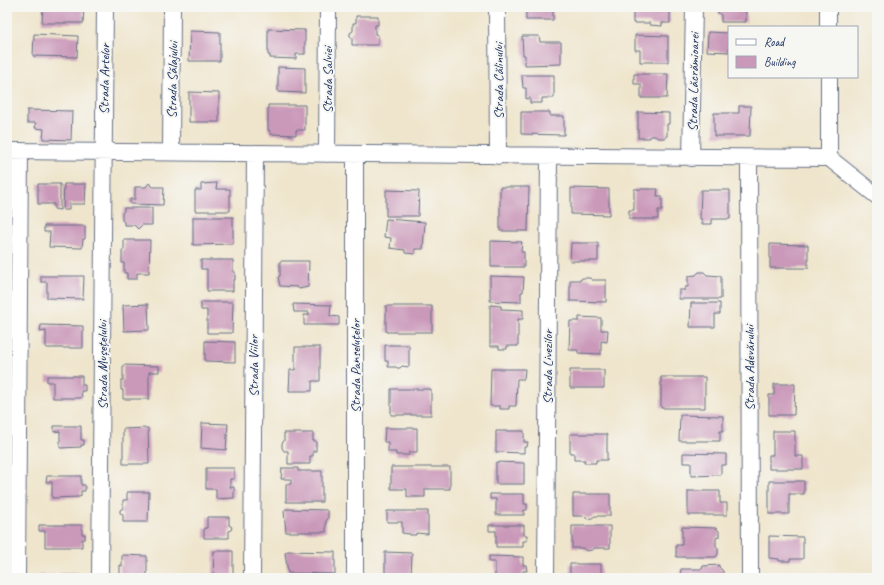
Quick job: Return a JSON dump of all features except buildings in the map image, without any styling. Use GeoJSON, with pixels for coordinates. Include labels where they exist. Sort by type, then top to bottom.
{"type":"FeatureCollection","features":[{"type":"Feature","properties":{"kind":"street","name":"Strada Artelor"},"geometry":{"type":"LineString","coordinates":[[103,152],[105,7]]}},
{"type":"Feature","properties":{"kind":"street","name":"Strada Sălajului"},"geometry":{"type":"LineString","coordinates":[[171,152],[172,7]]}},
{"type":"Feature","properties":{"kind":"street","name":"Strada Salviei"},"geometry":{"type":"LineString","coordinates":[[327,154],[328,7]]}},
{"type":"Feature","properties":{"kind":"street","name":"Strada Călinului"},"geometry":{"type":"LineString","coordinates":[[497,7],[498,156]]}},
{"type":"Feature","properties":{"kind":"street","name":"Strada Lăcrămioarei"},"geometry":{"type":"LineString","coordinates":[[691,158],[694,7]]}},
{"type":"Feature","properties":{"kind":"street"},"geometry":{"type":"LineString","coordinates":[[828,7],[828,26]]}},
{"type":"Feature","properties":{"kind":"street"},"geometry":{"type":"LineString","coordinates":[[829,78],[829,158]]}},
{"type":"Feature","properties":{"kind":"street"},"geometry":{"type":"LineString","coordinates":[[17,578],[13,151],[829,158],[877,196]]}},
{"type":"Feature","properties":{"kind":"street","name":"Strada Mușețelului"},"geometry":{"type":"LineString","coordinates":[[100,578],[103,152]]}},
{"type":"Feature","properties":{"kind":"street","name":"Strada Viilor"},"geometry":{"type":"LineString","coordinates":[[252,578],[255,153]]}},
{"type":"Feature","properties":{"kind":"street","name":"Strada Panseluțelor"},"geometry":{"type":"LineString","coordinates":[[355,154],[355,578]]}},
{"type":"Feature","properties":{"kind":"street","name":"Strada Livezilor"},"geometry":{"type":"LineString","coordinates":[[546,578],[549,156]]}},
{"type":"Feature","properties":{"kind":"street","name":"Strada Adevărului"},"geometry":{"type":"LineString","coordinates":[[749,158],[750,578]]}}]}
